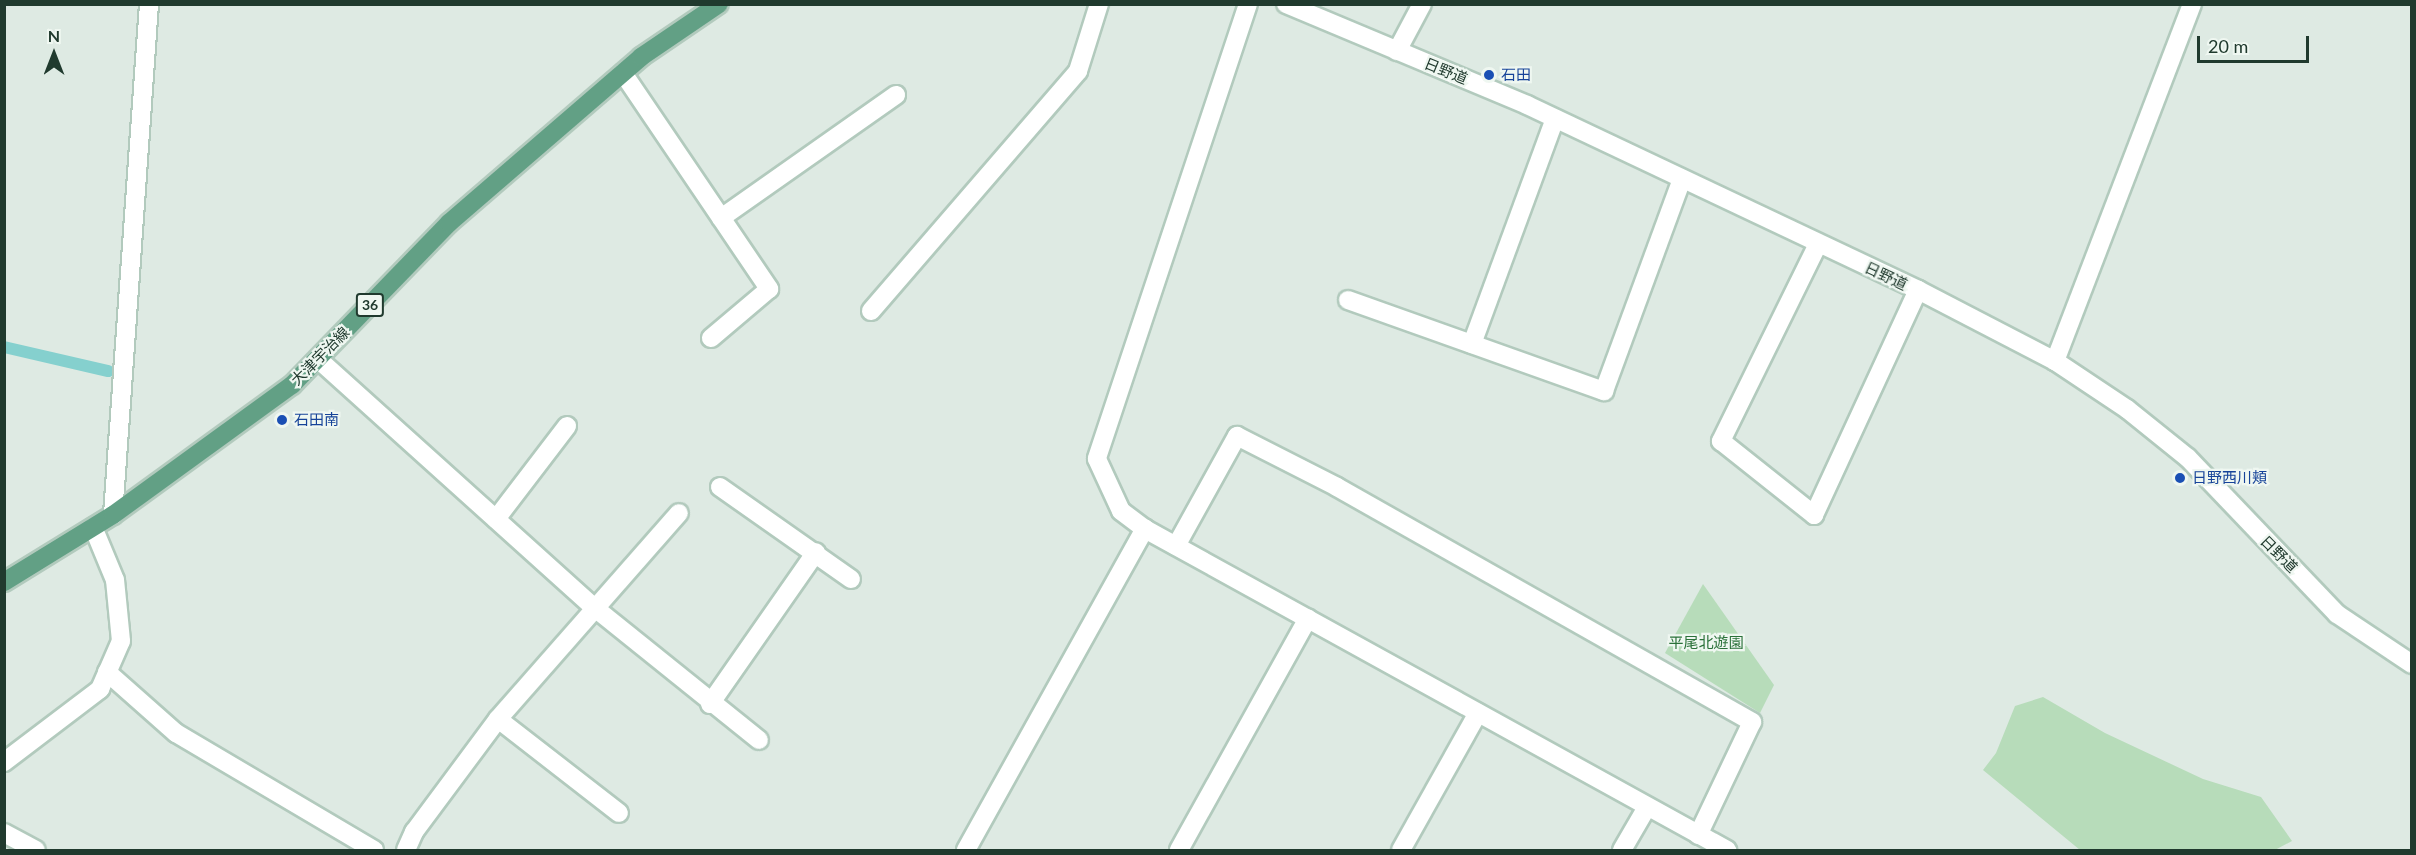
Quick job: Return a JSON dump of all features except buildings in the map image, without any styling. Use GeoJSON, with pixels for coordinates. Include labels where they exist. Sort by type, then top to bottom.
{"type":"FeatureCollection","features":[{"type":"Feature","properties":{"kind":"main road","name":"大津宇治線"},"geometry":{"type":"LineString","coordinates":[[5,581],[113,515],[292,384],[449,223],[624,73],[718,4]]}},
{"type":"Feature","properties":{"kind":"street"},"geometry":{"type":"LineString","coordinates":[[113,515],[149,4]]}},
{"type":"Feature","properties":{"kind":"street"},"geometry":{"type":"LineString","coordinates":[[871,311],[1078,71],[1099,4]]}},
{"type":"Feature","properties":{"kind":"street"},"geometry":{"type":"LineString","coordinates":[[1248,4],[1096,459],[1121,511],[1145,529],[1727,850]]}},
{"type":"Feature","properties":{"kind":"street","name":"日野道"},"geometry":{"type":"LineString","coordinates":[[1286,4],[1555,118],[1918,290],[2055,361],[2127,409],[2188,458],[2337,614],[2412,664]]}},
{"type":"Feature","properties":{"kind":"street"},"geometry":{"type":"LineString","coordinates":[[1397,51],[1422,4]]}},
{"type":"Feature","properties":{"kind":"street"},"geometry":{"type":"LineString","coordinates":[[2055,361],[2192,4]]}},
{"type":"Feature","properties":{"kind":"street"},"geometry":{"type":"LineString","coordinates":[[624,73],[768,289],[711,338]]}},
{"type":"Feature","properties":{"kind":"street"},"geometry":{"type":"LineString","coordinates":[[721,218],[896,95]]}},
{"type":"Feature","properties":{"kind":"street"},"geometry":{"type":"LineString","coordinates":[[1472,344],[1555,118]]}},
{"type":"Feature","properties":{"kind":"street"},"geometry":{"type":"LineString","coordinates":[[1348,300],[1604,391],[1682,179]]}},
{"type":"Feature","properties":{"kind":"street"},"geometry":{"type":"LineString","coordinates":[[1818,244],[1721,441],[1814,515],[1918,290]]}},
{"type":"Feature","properties":{"kind":"street"},"geometry":{"type":"LineString","coordinates":[[318,359],[596,609],[710,704],[759,740]]}},
{"type":"Feature","properties":{"kind":"street"},"geometry":{"type":"LineString","coordinates":[[496,519],[567,426]]}},
{"type":"Feature","properties":{"kind":"street"},"geometry":{"type":"LineString","coordinates":[[1176,546],[1237,436],[1337,487],[1532,601],[1752,722],[1698,835]]}},
{"type":"Feature","properties":{"kind":"street"},"geometry":{"type":"LineString","coordinates":[[720,487],[816,552],[851,579]]}},
{"type":"Feature","properties":{"kind":"street"},"geometry":{"type":"LineString","coordinates":[[406,850],[414,832],[498,718],[679,513]]}},
{"type":"Feature","properties":{"kind":"street"},"geometry":{"type":"LineString","coordinates":[[4,762],[100,689],[121,641],[116,580],[93,528]]}},
{"type":"Feature","properties":{"kind":"street"},"geometry":{"type":"LineString","coordinates":[[966,850],[1145,529]]}},
{"type":"Feature","properties":{"kind":"street"},"geometry":{"type":"LineString","coordinates":[[710,704],[816,552]]}},
{"type":"Feature","properties":{"kind":"street"},"geometry":{"type":"LineString","coordinates":[[1179,850],[1308,618]]}},
{"type":"Feature","properties":{"kind":"street"},"geometry":{"type":"LineString","coordinates":[[107,672],[176,733],[374,850]]}},
{"type":"Feature","properties":{"kind":"street"},"geometry":{"type":"LineString","coordinates":[[1401,850],[1478,713]]}},
{"type":"Feature","properties":{"kind":"street"},"geometry":{"type":"LineString","coordinates":[[498,718],[619,813]]}},
{"type":"Feature","properties":{"kind":"street"},"geometry":{"type":"LineString","coordinates":[[1622,850],[1647,807]]}},
{"type":"Feature","properties":{"kind":"street"},"geometry":{"type":"LineString","coordinates":[[4,833],[36,850]]}},
{"type":"Feature","properties":{"kind":"green space","name":"平尾北遊園"},"geometry":{"type":"Polygon","coordinates":[[[1703,584],[1774,685],[1760,713],[1665,653],[1703,584]]]}},
{"type":"Feature","properties":{"kind":"green space"},"geometry":{"type":"Polygon","coordinates":[[[2043,697],[2105,733],[2203,779],[2261,797],[2292,841],[2275,850],[2080,850],[1983,770],[1996,753],[2015,706],[2043,697]]]}},
{"type":"Feature","properties":{"kind":"waterway"},"geometry":{"type":"LineString","coordinates":[[4,347],[108,371]]}},
{"type":"Feature","properties":{"kind":"place","name":"石田"},"geometry":{"type":"Point","coordinates":[1489,75]}},
{"type":"Feature","properties":{"kind":"place","name":"石田南"},"geometry":{"type":"Point","coordinates":[282,420]}},
{"type":"Feature","properties":{"kind":"place","name":"日野西川頬"},"geometry":{"type":"Point","coordinates":[2180,478]}}]}
